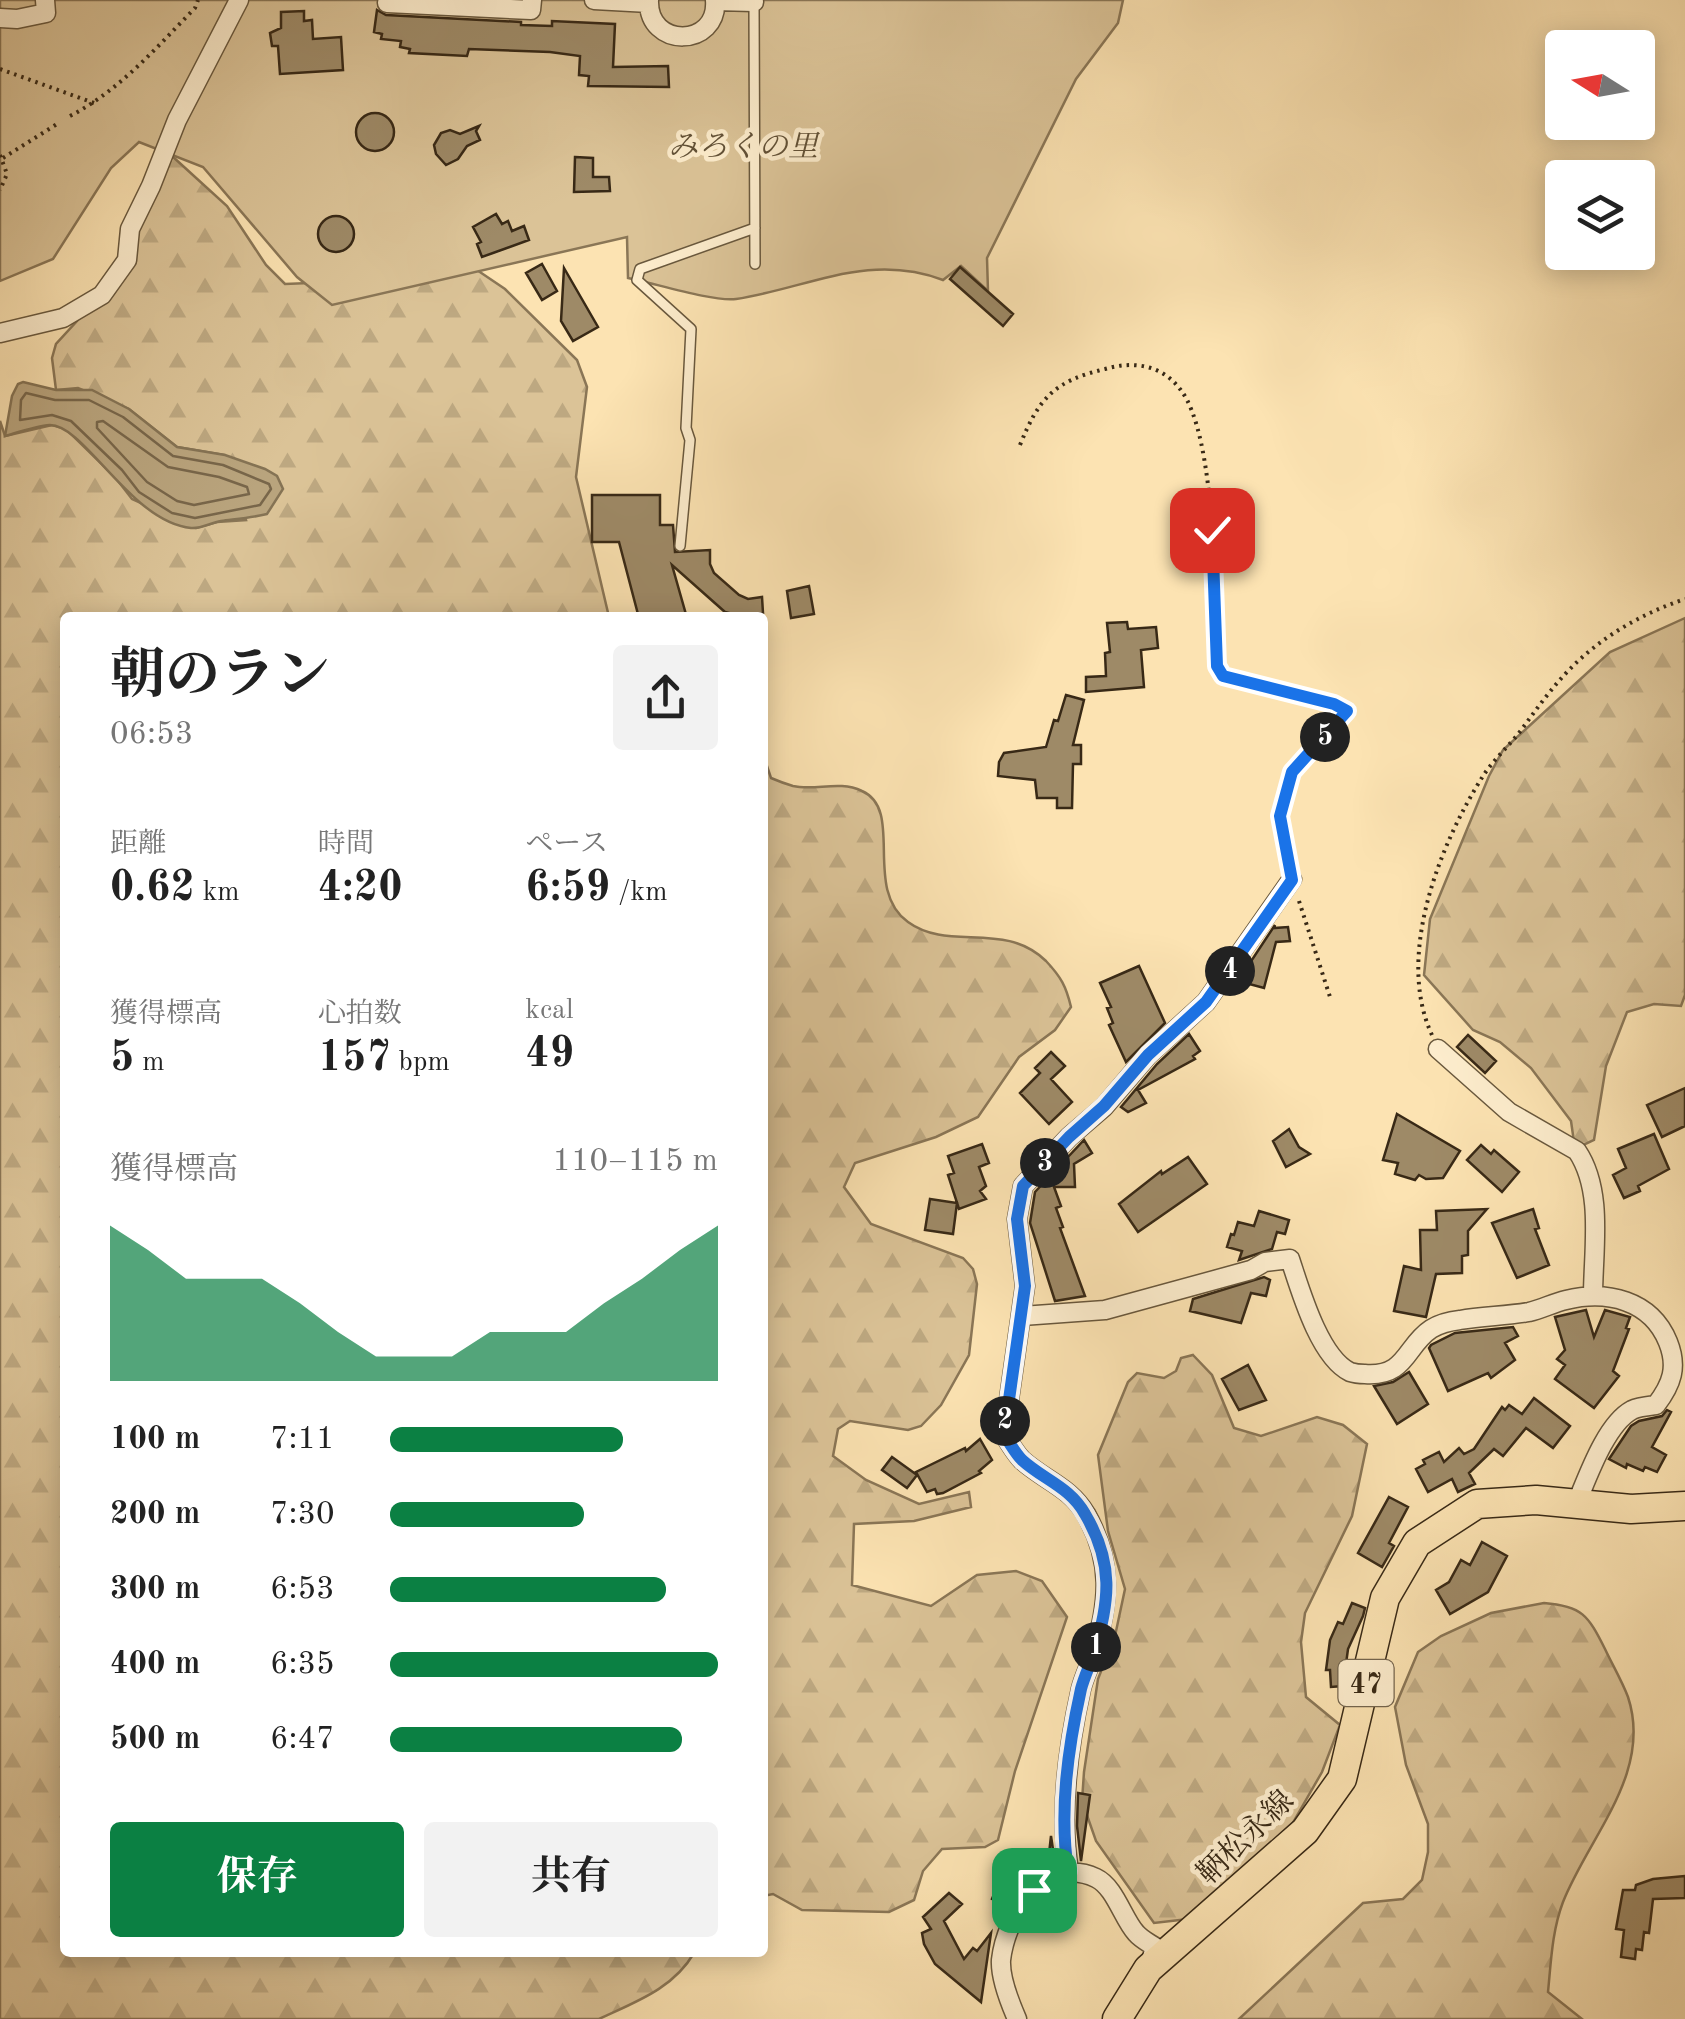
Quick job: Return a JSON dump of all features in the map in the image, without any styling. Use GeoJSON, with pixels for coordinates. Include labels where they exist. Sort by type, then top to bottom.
{"type":"FeatureCollection","features":[{"type":"Feature","properties":{"kind":"main road","name":"鞆松永線"},"geometry":{"type":"LineString","coordinates":[[1117,2019],[1148,1969],[1305,1830],[1342,1779],[1386,1598],[1418,1542],[1478,1504],[1577,1502],[1631,1510],[1685,1506]]}},
{"type":"Feature","properties":{"kind":"street"},"geometry":{"type":"LineString","coordinates":[[0,18],[17,20],[46,13],[46,0]]}},
{"type":"Feature","properties":{"kind":"street"},"geometry":{"type":"LineString","coordinates":[[0,333],[63,318],[102,295],[128,260],[130,229],[176,120],[239,0]]}},
{"type":"Feature","properties":{"kind":"street"},"geometry":{"type":"LineString","coordinates":[[378,2],[532,10],[532,0]]}},
{"type":"Feature","properties":{"kind":"street"},"geometry":{"type":"LineString","coordinates":[[594,0],[643,1],[658,28],[677,38],[698,34],[707,27],[713,18],[715,1],[754,1]]}},
{"type":"Feature","properties":{"kind":"street"},"geometry":{"type":"LineString","coordinates":[[1068,1871],[1063,1836],[1070,1744],[1108,1592],[1104,1561],[1086,1514],[1068,1490],[1022,1460],[1004,1435],[1025,1286],[1017,1219],[1023,1186],[1104,1106],[1148,1055],[1206,1002],[1292,880]]}},
{"type":"Feature","properties":{"kind":"street"},"geometry":{"type":"LineString","coordinates":[[1438,1048],[1509,1112],[1577,1151],[1582,1158],[1592,1186],[1594,1296]]}},
{"type":"Feature","properties":{"kind":"street"},"geometry":{"type":"LineString","coordinates":[[1022,1316],[1106,1310],[1252,1270],[1265,1262],[1290,1259],[1319,1336],[1338,1362],[1351,1373],[1378,1375],[1393,1369],[1431,1329],[1455,1320],[1534,1311],[1565,1300],[1594,1296],[1623,1299],[1643,1308],[1664,1333],[1675,1359],[1670,1387],[1656,1405],[1633,1409],[1618,1422],[1596,1456],[1577,1502]]}},
{"type":"Feature","properties":{"kind":"street"},"geometry":{"type":"LineString","coordinates":[[1017,2019],[1000,1964],[1008,1925],[1034,1890],[1068,1871],[1099,1879],[1134,1932],[1155,1947],[1148,1969]]}},
{"type":"Feature","properties":{"kind":"lane"},"geometry":{"type":"LineString","coordinates":[[754,1],[755,264]]}},
{"type":"Feature","properties":{"kind":"lane"},"geometry":{"type":"LineString","coordinates":[[680,546],[690,440],[686,428],[692,329],[637,280],[640,269],[755,228]]}},
{"type":"Feature","properties":{"kind":"path"},"geometry":{"type":"LineString","coordinates":[[70,116],[96,103],[130,74],[198,0]]}},
{"type":"Feature","properties":{"kind":"path"},"geometry":{"type":"LineString","coordinates":[[0,69],[96,103]]}},
{"type":"Feature","properties":{"kind":"path"},"geometry":{"type":"LineString","coordinates":[[0,190],[7,174],[2,157],[57,124]]}},
{"type":"Feature","properties":{"kind":"path"},"geometry":{"type":"LineString","coordinates":[[1020,445],[1034,411],[1053,388],[1094,371],[1126,363],[1141,364],[1164,374],[1182,390],[1197,426],[1208,490],[1217,666],[1223,676],[1334,704],[1347,711],[1292,772],[1280,816],[1292,880],[1332,1000]]}},
{"type":"Feature","properties":{"kind":"path"},"geometry":{"type":"LineString","coordinates":[[1438,1048],[1427,1025],[1421,994],[1422,921],[1435,870],[1462,814],[1485,773],[1566,672],[1624,626],[1685,599]]}},
{"type":"Feature","properties":{"kind":"green space","name":"みろくの里"},"geometry":{"type":"Polygon","coordinates":[[[0,0],[1123,0],[1118,23],[1076,79],[987,258],[988,291],[961,266],[943,280],[916,272],[864,271],[736,299],[713,298],[628,278],[627,237],[332,305],[297,277],[203,167],[139,142],[111,168],[53,259],[0,281],[0,0]]]}},
{"type":"Feature","properties":{"kind":"green space"},"geometry":{"type":"Polygon","coordinates":[[[172,156],[227,206],[266,265],[285,284],[360,281],[471,266],[505,289],[577,360],[587,387],[576,477],[608,612],[60,612],[60,1957],[691,1957],[664,1985],[599,2019],[0,2019],[0,421],[5,436],[52,425],[66,429],[132,499],[196,528],[246,520],[225,455],[177,447],[129,409],[78,388],[56,390],[52,358],[56,344],[77,321],[129,241],[172,156]]]}},
{"type":"Feature","properties":{"kind":"green space"},"geometry":{"type":"Polygon","coordinates":[[[1685,618],[1685,995],[1681,1006],[1654,1004],[1627,1012],[1606,1066],[1594,1140],[1575,1149],[1571,1121],[1531,1068],[1500,1042],[1473,1030],[1424,975],[1430,919],[1503,750],[1610,652],[1685,618]]]}},
{"type":"Feature","properties":{"kind":"green space"},"geometry":{"type":"Polygon","coordinates":[[[768,769],[771,778],[790,785],[862,791],[874,801],[881,815],[887,890],[895,908],[908,922],[941,935],[995,939],[1030,949],[1059,977],[1071,1007],[1055,1030],[1019,1057],[978,1117],[936,1137],[855,1163],[844,1187],[871,1224],[963,1258],[973,1269],[977,1284],[969,1355],[941,1405],[921,1426],[908,1430],[850,1421],[838,1429],[833,1456],[866,1480],[919,1504],[969,1492],[971,1507],[914,1521],[854,1524],[852,1585],[931,1606],[977,1575],[1016,1571],[1042,1581],[1067,1617],[1015,1771],[998,1840],[985,1847],[942,1849],[923,1871],[914,1900],[889,1912],[802,1910],[768,1895],[768,769]]]}},
{"type":"Feature","properties":{"kind":"green space"},"geometry":{"type":"Polygon","coordinates":[[[1193,1355],[1212,1375],[1234,1428],[1261,1436],[1317,1417],[1343,1425],[1367,1444],[1352,1516],[1305,1613],[1301,1642],[1306,1697],[1340,1725],[1322,1772],[1291,1826],[1197,1918],[1154,1923],[1096,1841],[1082,1801],[1098,1679],[1115,1636],[1125,1589],[1108,1531],[1098,1455],[1128,1382],[1137,1373],[1164,1378],[1176,1371],[1181,1358],[1193,1355]]]}},
{"type":"Feature","properties":{"kind":"green space"},"geometry":{"type":"Polygon","coordinates":[[[1544,1603],[1576,1610],[1588,1620],[1626,1691],[1633,1725],[1632,1752],[1625,1778],[1574,1877],[1554,1935],[1548,1992],[1582,2019],[1239,2019],[1363,1903],[1403,1899],[1422,1880],[1428,1824],[1406,1765],[1395,1707],[1418,1652],[1441,1636],[1491,1613],[1544,1603]]]}},
{"type":"Feature","properties":{"kind":"water"},"geometry":{"type":"Polygon","coordinates":[[[23,382],[56,390],[92,390],[129,409],[177,447],[225,455],[265,469],[277,476],[283,489],[267,514],[195,528],[169,522],[129,493],[64,429],[50,425],[5,436],[12,396],[23,382]]]}},
{"type":"Feature","properties":{"kind":"building"},"geometry":{"type":"Polygon","coordinates":[[[377,10],[386,15],[521,25],[552,26],[552,21],[615,24],[613,67],[668,66],[669,87],[588,86],[589,76],[579,75],[580,56],[550,52],[469,49],[467,56],[409,53],[410,49],[400,47],[401,41],[381,39],[382,34],[374,32],[377,10]]]}},
{"type":"Feature","properties":{"kind":"building"},"geometry":{"type":"Polygon","coordinates":[[[304,11],[304,21],[312,20],[313,39],[341,37],[343,70],[280,74],[278,46],[272,46],[270,33],[281,28],[281,12],[304,11]]]}},
{"type":"Feature","properties":{"kind":"building"},"geometry":{"type":"Polygon","coordinates":[[[375,113],[388,119],[394,132],[388,145],[375,151],[362,145],[356,132],[362,119],[375,113]]]}},
{"type":"Feature","properties":{"kind":"building"},"geometry":{"type":"Polygon","coordinates":[[[479,126],[476,131],[480,140],[467,146],[458,159],[446,165],[436,154],[434,145],[441,133],[450,130],[460,134],[479,126]]]}},
{"type":"Feature","properties":{"kind":"building"},"geometry":{"type":"Polygon","coordinates":[[[575,157],[593,158],[593,177],[609,177],[610,191],[574,192],[575,157]]]}},
{"type":"Feature","properties":{"kind":"building"},"geometry":{"type":"Polygon","coordinates":[[[496,214],[502,224],[508,221],[512,231],[524,226],[529,240],[482,257],[477,244],[481,242],[473,227],[496,214]]]}},
{"type":"Feature","properties":{"kind":"building"},"geometry":{"type":"Polygon","coordinates":[[[336,216],[349,221],[354,234],[349,247],[336,252],[323,247],[318,234],[323,221],[336,216]]]}},
{"type":"Feature","properties":{"kind":"building"},"geometry":{"type":"Polygon","coordinates":[[[542,264],[557,291],[542,300],[526,273],[542,264]]]}},
{"type":"Feature","properties":{"kind":"building"},"geometry":{"type":"Polygon","coordinates":[[[960,267],[1013,314],[1003,326],[950,279],[960,267]]]}},
{"type":"Feature","properties":{"kind":"building"},"geometry":{"type":"Polygon","coordinates":[[[564,268],[598,327],[573,341],[561,321],[564,268]]]}},
{"type":"Feature","properties":{"kind":"building"},"geometry":{"type":"Polygon","coordinates":[[[592,495],[660,495],[660,525],[673,525],[675,552],[710,550],[714,573],[739,595],[748,599],[762,597],[763,612],[725,612],[672,565],[685,612],[637,612],[619,542],[592,542],[592,495]]]}},
{"type":"Feature","properties":{"kind":"building"},"geometry":{"type":"Polygon","coordinates":[[[809,586],[814,614],[791,618],[787,591],[809,586]]]}},
{"type":"Feature","properties":{"kind":"building"},"geometry":{"type":"Polygon","coordinates":[[[1127,622],[1128,629],[1156,627],[1158,648],[1141,650],[1144,687],[1086,692],[1086,677],[1106,676],[1105,653],[1110,652],[1107,623],[1127,622]]]}},
{"type":"Feature","properties":{"kind":"building"},"geometry":{"type":"Polygon","coordinates":[[[1066,695],[1084,700],[1073,745],[1081,745],[1081,764],[1073,764],[1072,808],[1057,808],[1057,798],[1037,798],[1035,780],[998,776],[999,762],[1004,753],[1046,747],[1066,695]]]}},
{"type":"Feature","properties":{"kind":"building"},"geometry":{"type":"Polygon","coordinates":[[[1275,925],[1274,928],[1288,927],[1290,941],[1276,942],[1264,988],[1238,981],[1275,925]]]}},
{"type":"Feature","properties":{"kind":"building"},"geometry":{"type":"Polygon","coordinates":[[[1139,966],[1165,1023],[1126,1062],[1109,1025],[1113,1023],[1107,1008],[1111,1007],[1100,983],[1139,966]]]}},
{"type":"Feature","properties":{"kind":"building"},"geometry":{"type":"Polygon","coordinates":[[[1189,1034],[1200,1051],[1193,1056],[1195,1059],[1138,1090],[1146,1103],[1128,1112],[1121,1107],[1157,1064],[1189,1034]]]}},
{"type":"Feature","properties":{"kind":"building"},"geometry":{"type":"Polygon","coordinates":[[[1468,1035],[1496,1061],[1485,1073],[1457,1047],[1468,1035]]]}},
{"type":"Feature","properties":{"kind":"building"},"geometry":{"type":"Polygon","coordinates":[[[1051,1052],[1065,1066],[1051,1079],[1072,1102],[1049,1124],[1020,1093],[1040,1073],[1035,1068],[1051,1052]]]}},
{"type":"Feature","properties":{"kind":"building"},"geometry":{"type":"Polygon","coordinates":[[[1685,1088],[1685,1126],[1662,1137],[1647,1105],[1685,1088]]]}},
{"type":"Feature","properties":{"kind":"building"},"geometry":{"type":"Polygon","coordinates":[[[1397,1114],[1460,1151],[1443,1178],[1426,1179],[1419,1175],[1415,1180],[1395,1174],[1398,1163],[1383,1160],[1397,1114]]]}},
{"type":"Feature","properties":{"kind":"building"},"geometry":{"type":"Polygon","coordinates":[[[1289,1129],[1299,1147],[1310,1154],[1286,1167],[1273,1141],[1289,1129]]]}},
{"type":"Feature","properties":{"kind":"building"},"geometry":{"type":"Polygon","coordinates":[[[1654,1134],[1669,1169],[1624,1198],[1613,1175],[1626,1168],[1618,1149],[1654,1134]]]}},
{"type":"Feature","properties":{"kind":"building"},"geometry":{"type":"Polygon","coordinates":[[[1084,1140],[1092,1153],[1074,1164],[1075,1187],[1054,1187],[1061,1206],[1056,1208],[1063,1227],[1060,1228],[1085,1296],[1055,1301],[1030,1223],[1035,1192],[1084,1140]]]}},
{"type":"Feature","properties":{"kind":"building"},"geometry":{"type":"Polygon","coordinates":[[[982,1144],[989,1163],[979,1167],[986,1186],[980,1191],[986,1199],[959,1209],[948,1175],[954,1173],[948,1156],[982,1144]]]}},
{"type":"Feature","properties":{"kind":"building"},"geometry":{"type":"Polygon","coordinates":[[[1481,1145],[1491,1154],[1494,1150],[1519,1172],[1502,1192],[1467,1160],[1481,1145]]]}},
{"type":"Feature","properties":{"kind":"building"},"geometry":{"type":"Polygon","coordinates":[[[1188,1157],[1207,1184],[1138,1232],[1119,1204],[1161,1171],[1162,1174],[1188,1157]]]}},
{"type":"Feature","properties":{"kind":"building"},"geometry":{"type":"Polygon","coordinates":[[[930,1199],[957,1203],[953,1234],[925,1230],[930,1199]]]}},
{"type":"Feature","properties":{"kind":"building"},"geometry":{"type":"Polygon","coordinates":[[[1487,1209],[1468,1231],[1468,1255],[1462,1256],[1462,1273],[1436,1274],[1426,1317],[1394,1311],[1404,1266],[1421,1270],[1420,1230],[1437,1230],[1436,1211],[1487,1209]]]}},
{"type":"Feature","properties":{"kind":"building"},"geometry":{"type":"Polygon","coordinates":[[[1533,1209],[1539,1228],[1535,1229],[1549,1265],[1517,1278],[1492,1223],[1533,1209]]]}},
{"type":"Feature","properties":{"kind":"building"},"geometry":{"type":"Polygon","coordinates":[[[1259,1211],[1289,1220],[1285,1234],[1277,1232],[1272,1249],[1239,1260],[1242,1251],[1227,1247],[1231,1234],[1234,1235],[1238,1222],[1254,1226],[1259,1211]]]}},
{"type":"Feature","properties":{"kind":"building"},"geometry":{"type":"Polygon","coordinates":[[[1264,1277],[1270,1280],[1266,1296],[1251,1293],[1241,1323],[1190,1311],[1193,1299],[1264,1277]]]}},
{"type":"Feature","properties":{"kind":"building"},"geometry":{"type":"Polygon","coordinates":[[[1586,1310],[1594,1337],[1605,1310],[1630,1317],[1613,1371],[1619,1376],[1594,1408],[1555,1379],[1565,1365],[1557,1359],[1565,1350],[1555,1317],[1586,1310]]]}},
{"type":"Feature","properties":{"kind":"building"},"geometry":{"type":"Polygon","coordinates":[[[1513,1327],[1518,1336],[1505,1343],[1515,1360],[1491,1378],[1488,1373],[1448,1391],[1431,1345],[1455,1333],[1513,1327]]]}},
{"type":"Feature","properties":{"kind":"building"},"geometry":{"type":"Polygon","coordinates":[[[1248,1365],[1266,1400],[1239,1410],[1222,1379],[1248,1365]]]}},
{"type":"Feature","properties":{"kind":"building"},"geometry":{"type":"Polygon","coordinates":[[[1409,1372],[1428,1404],[1397,1424],[1374,1386],[1393,1382],[1409,1372]]]}},
{"type":"Feature","properties":{"kind":"building"},"geometry":{"type":"Polygon","coordinates":[[[1534,1398],[1570,1426],[1553,1448],[1526,1428],[1503,1456],[1494,1449],[1469,1473],[1475,1484],[1458,1492],[1452,1479],[1428,1492],[1416,1469],[1425,1464],[1423,1460],[1439,1452],[1444,1462],[1459,1448],[1464,1454],[1474,1449],[1502,1407],[1505,1410],[1509,1405],[1522,1414],[1534,1398]]]}},
{"type":"Feature","properties":{"kind":"building"},"geometry":{"type":"Polygon","coordinates":[[[1667,1410],[1671,1412],[1652,1447],[1666,1455],[1657,1472],[1627,1464],[1626,1468],[1609,1459],[1631,1426],[1662,1416],[1667,1410]]]}},
{"type":"Feature","properties":{"kind":"building"},"geometry":{"type":"Polygon","coordinates":[[[980,1439],[992,1460],[981,1473],[943,1493],[937,1494],[935,1489],[927,1492],[916,1472],[965,1448],[966,1451],[980,1439]]]}},
{"type":"Feature","properties":{"kind":"building"},"geometry":{"type":"Polygon","coordinates":[[[892,1457],[917,1475],[907,1488],[882,1470],[892,1457]]]}},
{"type":"Feature","properties":{"kind":"building"},"geometry":{"type":"Polygon","coordinates":[[[1389,1497],[1408,1507],[1389,1543],[1394,1546],[1382,1567],[1358,1553],[1389,1497]]]}},
{"type":"Feature","properties":{"kind":"building"},"geometry":{"type":"Polygon","coordinates":[[[1482,1542],[1507,1556],[1488,1592],[1450,1614],[1436,1590],[1449,1582],[1461,1560],[1470,1565],[1482,1542]]]}},
{"type":"Feature","properties":{"kind":"building"},"geometry":{"type":"Polygon","coordinates":[[[1352,1603],[1365,1608],[1363,1616],[1348,1649],[1343,1686],[1331,1687],[1330,1670],[1326,1670],[1330,1640],[1352,1603]]]}},
{"type":"Feature","properties":{"kind":"building"},"geometry":{"type":"Polygon","coordinates":[[[1078,1793],[1090,1795],[1081,1861],[1077,1826],[1078,1793]]]}},
{"type":"Feature","properties":{"kind":"building"},"geometry":{"type":"Polygon","coordinates":[[[1051,1836],[1055,1863],[1029,1876],[1017,1891],[1014,1889],[1006,1906],[992,1899],[1011,1855],[1016,1858],[1020,1851],[1048,1863],[1051,1836]]]}},
{"type":"Feature","properties":{"kind":"building"},"geometry":{"type":"Polygon","coordinates":[[[1685,1876],[1685,1898],[1653,1899],[1649,1933],[1644,1932],[1642,1950],[1636,1949],[1635,1959],[1621,1957],[1624,1930],[1616,1929],[1623,1890],[1635,1890],[1636,1885],[1653,1879],[1685,1876]]]}},
{"type":"Feature","properties":{"kind":"building"},"geometry":{"type":"Polygon","coordinates":[[[949,1893],[962,1904],[944,1921],[964,1959],[973,1948],[977,1951],[991,1933],[981,2002],[935,1964],[924,1944],[922,1933],[931,1929],[923,1917],[949,1893]]]}},
{"type":"Feature","properties":{"kind":"route"},"geometry":{"type":"LineString","coordinates":[[1034,1890],[1068,1871],[1063,1836],[1070,1744],[1108,1592],[1104,1561],[1086,1514],[1068,1490],[1022,1460],[1004,1435],[1025,1286],[1017,1219],[1023,1186],[1104,1106],[1148,1055],[1206,1002],[1226,977],[1292,880],[1280,816],[1292,772],[1347,711],[1334,704],[1223,676],[1217,666],[1212,530]]}}]}
